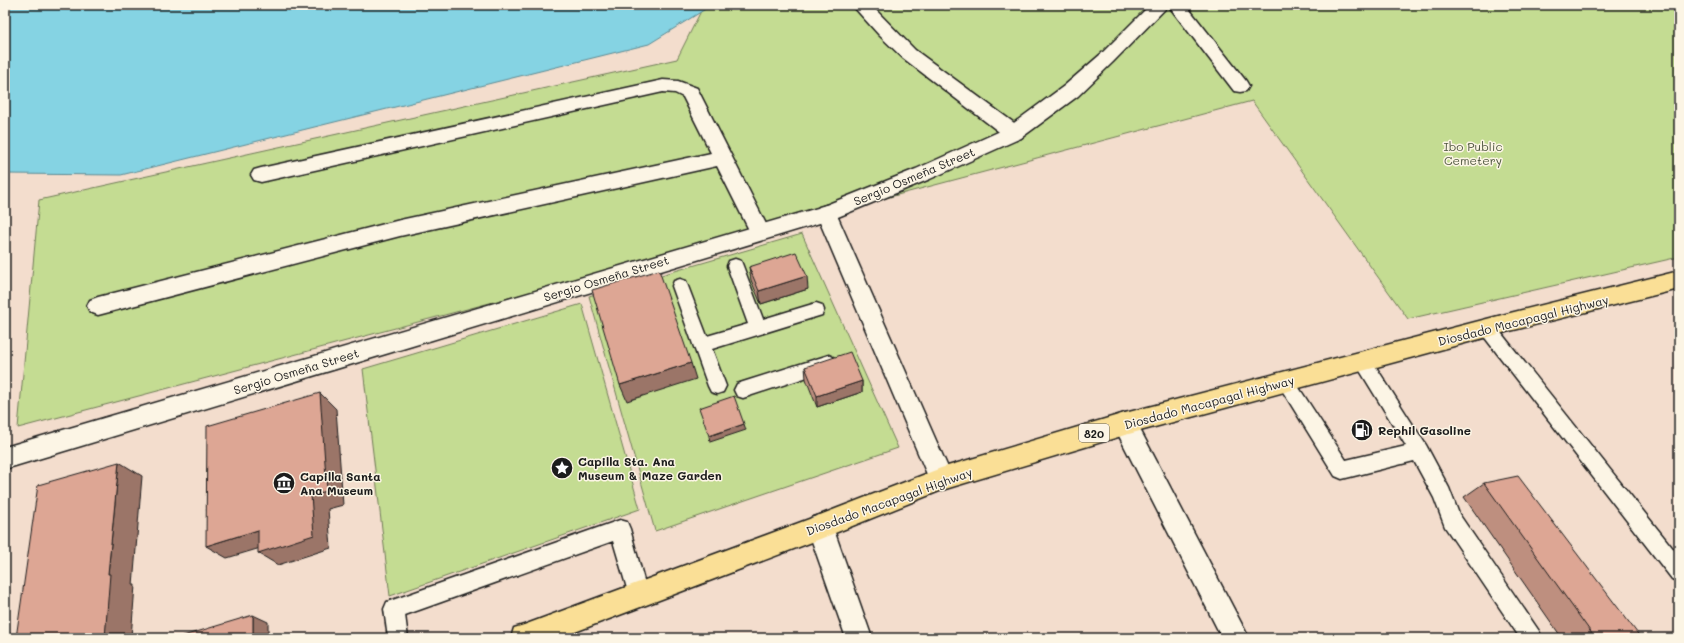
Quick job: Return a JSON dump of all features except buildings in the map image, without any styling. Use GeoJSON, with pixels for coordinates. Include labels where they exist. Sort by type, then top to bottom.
{"type":"FeatureCollection","features":[{"type":"Feature","properties":{"kind":"highway","name":"Diosdado Macapagal Highway"},"geometry":{"type":"LineString","coordinates":[[524,638],[557,632],[638,595],[820,527],[942,479],[1125,424],[1679,280]]}},
{"type":"Feature","properties":{"kind":"street"},"geometry":{"type":"LineString","coordinates":[[861,5],[909,54],[1014,133]]}},
{"type":"Feature","properties":{"kind":"street","name":"Sergio Osmeña Street"},"geometry":{"type":"LineString","coordinates":[[5,458],[826,213],[923,174],[1014,133],[1071,91],[1107,58],[1160,5]]}},
{"type":"Feature","properties":{"kind":"street"},"geometry":{"type":"LineString","coordinates":[[1177,5],[1240,86]]}},
{"type":"Feature","properties":{"kind":"street"},"geometry":{"type":"LineString","coordinates":[[261,175],[663,86],[678,87],[690,93],[760,232]]}},
{"type":"Feature","properties":{"kind":"street"},"geometry":{"type":"LineString","coordinates":[[98,306],[400,228],[723,158]]}},
{"type":"Feature","properties":{"kind":"street"},"geometry":{"type":"LineString","coordinates":[[826,213],[942,479]]}},
{"type":"Feature","properties":{"kind":"street"},"geometry":{"type":"LineString","coordinates":[[1125,424],[1236,638]]}},
{"type":"Feature","properties":{"kind":"street"},"geometry":{"type":"LineString","coordinates":[[820,527],[859,638]]}},
{"type":"Feature","properties":{"kind":"lane"},"geometry":{"type":"LineString","coordinates":[[735,266],[758,328]]}},
{"type":"Feature","properties":{"kind":"lane"},"geometry":{"type":"LineString","coordinates":[[680,286],[717,386]]}},
{"type":"Feature","properties":{"kind":"lane"},"geometry":{"type":"LineString","coordinates":[[702,345],[816,310]]}},
{"type":"Feature","properties":{"kind":"lane"},"geometry":{"type":"LineString","coordinates":[[1488,329],[1679,572]]}},
{"type":"Feature","properties":{"kind":"lane"},"geometry":{"type":"LineString","coordinates":[[743,390],[839,359]]}},
{"type":"Feature","properties":{"kind":"lane"},"geometry":{"type":"LineString","coordinates":[[1363,361],[1419,451],[1442,494],[1452,520],[1532,638]]}},
{"type":"Feature","properties":{"kind":"lane"},"geometry":{"type":"LineString","coordinates":[[1286,382],[1342,470],[1419,451]]}},
{"type":"Feature","properties":{"kind":"lane"},"geometry":{"type":"LineString","coordinates":[[398,638],[394,609],[620,529],[638,595]]}},
{"type":"Feature","properties":{"kind":"green space","name":"Ibo Public Cemetery"},"geometry":{"type":"Polygon","coordinates":[[[704,5],[1679,5],[1679,257],[1408,319],[1252,101],[18,428],[39,200],[677,59],[704,5]]]}},
{"type":"Feature","properties":{"kind":"green space"},"geometry":{"type":"Polygon","coordinates":[[[802,234],[898,448],[655,531],[589,296],[802,234]]]}},
{"type":"Feature","properties":{"kind":"green space"},"geometry":{"type":"Polygon","coordinates":[[[582,304],[640,509],[390,596],[363,369],[582,304]]]}},
{"type":"Feature","properties":{"kind":"water"},"geometry":{"type":"Polygon","coordinates":[[[5,5],[712,5],[649,44],[121,175],[5,174],[5,5]]]}},
{"type":"Feature","properties":{"kind":"place","name":"Rephil Gasoline"},"geometry":{"type":"Point","coordinates":[1362,430]}},
{"type":"Feature","properties":{"kind":"place","name":"Capilla Sta. Ana Museum & Maze Garden"},"geometry":{"type":"Point","coordinates":[562,468]}},
{"type":"Feature","properties":{"kind":"place","name":"Capilla Santa Ana Museum"},"geometry":{"type":"Point","coordinates":[284,483]}}]}
